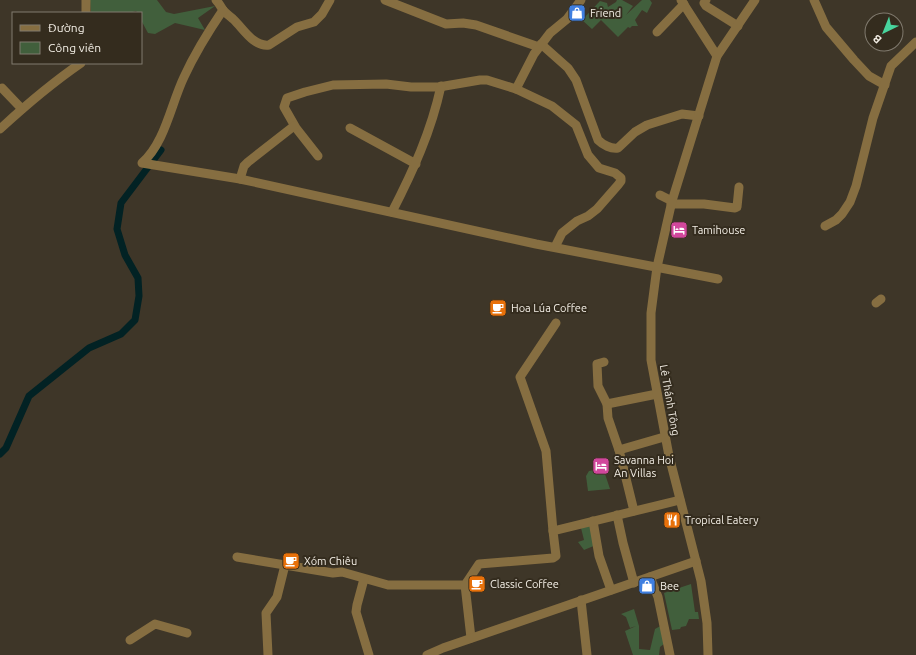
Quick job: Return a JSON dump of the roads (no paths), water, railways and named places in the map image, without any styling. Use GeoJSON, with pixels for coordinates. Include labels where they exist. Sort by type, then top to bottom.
{"type":"FeatureCollection","features":[{"type":"Feature","properties":{"kind":"street"},"geometry":{"type":"LineString","coordinates":[[86,0],[86,12]]}},
{"type":"Feature","properties":{"kind":"street"},"geometry":{"type":"LineString","coordinates":[[216,0],[221,5],[223,10],[252,38],[264,45],[297,27],[314,22],[322,14],[330,0]]}},
{"type":"Feature","properties":{"kind":"street"},"geometry":{"type":"LineString","coordinates":[[385,0],[446,24],[463,23],[476,25],[540,46],[568,68],[576,80],[598,140],[615,149],[635,132],[654,122],[682,114],[699,116]]}},
{"type":"Feature","properties":{"kind":"street"},"geometry":{"type":"LineString","coordinates":[[516,88],[540,46],[550,33],[567,19],[581,0]]}},
{"type":"Feature","properties":{"kind":"street"},"geometry":{"type":"LineString","coordinates":[[706,0],[704,3],[706,6],[738,26]]}},
{"type":"Feature","properties":{"kind":"street","name":"Lê Thánh Tông"},"geometry":{"type":"LineString","coordinates":[[708,655],[705,602],[664,437],[651,360],[651,313],[657,267],[672,202],[718,56],[755,0]]}},
{"type":"Feature","properties":{"kind":"street"},"geometry":{"type":"LineString","coordinates":[[814,0],[826,27],[869,76],[885,85]]}},
{"type":"Feature","properties":{"kind":"street"},"geometry":{"type":"LineString","coordinates":[[657,32],[683,2],[718,56]]}},
{"type":"Feature","properties":{"kind":"street"},"geometry":{"type":"LineString","coordinates":[[223,10],[198,49],[183,78],[156,145],[142,163],[240,179],[555,247],[718,279]]}},
{"type":"Feature","properties":{"kind":"street"},"geometry":{"type":"LineString","coordinates":[[828,224],[842,214],[850,202],[856,186],[873,118],[891,66],[916,42]]}},
{"type":"Feature","properties":{"kind":"street"},"geometry":{"type":"LineString","coordinates":[[0,129],[22,108],[80,64]]}},
{"type":"Feature","properties":{"kind":"street"},"geometry":{"type":"LineString","coordinates":[[318,156],[294,126],[286,112],[284,103],[287,98],[333,85],[386,84],[411,87],[441,86],[487,80],[516,88],[552,106],[573,121],[576,124],[588,155],[599,168],[615,173],[621,178],[618,185],[597,209],[588,216],[577,221],[562,233],[555,247]]}},
{"type":"Feature","properties":{"kind":"street"},"geometry":{"type":"LineString","coordinates":[[392,212],[416,164],[435,112],[441,86]]}},
{"type":"Feature","properties":{"kind":"street"},"geometry":{"type":"LineString","coordinates":[[2,88],[22,108]]}},
{"type":"Feature","properties":{"kind":"street"},"geometry":{"type":"LineString","coordinates":[[240,179],[244,166],[248,162],[294,126]]}},
{"type":"Feature","properties":{"kind":"street"},"geometry":{"type":"LineString","coordinates":[[350,128],[416,164]]}},
{"type":"Feature","properties":{"kind":"street"},"geometry":{"type":"LineString","coordinates":[[660,195],[672,202],[735,208],[737,207],[739,197],[739,187]]}},
{"type":"Feature","properties":{"kind":"street"},"geometry":{"type":"LineString","coordinates":[[471,638],[464,585],[479,564],[553,558],[556,556],[546,451],[520,377],[556,323]]}},
{"type":"Feature","properties":{"kind":"street"},"geometry":{"type":"LineString","coordinates":[[604,362],[597,364],[598,386],[607,404],[608,418],[619,450],[634,511]]}},
{"type":"Feature","properties":{"kind":"street"},"geometry":{"type":"LineString","coordinates":[[607,404],[657,394]]}},
{"type":"Feature","properties":{"kind":"street"},"geometry":{"type":"LineString","coordinates":[[619,450],[664,437]]}},
{"type":"Feature","properties":{"kind":"street"},"geometry":{"type":"LineString","coordinates":[[554,531],[680,500]]}},
{"type":"Feature","properties":{"kind":"street"},"geometry":{"type":"LineString","coordinates":[[617,515],[634,582]]}},
{"type":"Feature","properties":{"kind":"street"},"geometry":{"type":"LineString","coordinates":[[593,521],[598,556],[611,590]]}},
{"type":"Feature","properties":{"kind":"street"},"geometry":{"type":"LineString","coordinates":[[237,557],[333,573],[342,572],[364,580],[388,585],[464,585]]}},
{"type":"Feature","properties":{"kind":"street"},"geometry":{"type":"LineString","coordinates":[[427,655],[439,649],[696,561]]}},
{"type":"Feature","properties":{"kind":"street"},"geometry":{"type":"LineString","coordinates":[[268,655],[266,613],[277,597],[285,565]]}},
{"type":"Feature","properties":{"kind":"street"},"geometry":{"type":"LineString","coordinates":[[650,577],[658,597],[670,655]]}},
{"type":"Feature","properties":{"kind":"street"},"geometry":{"type":"LineString","coordinates":[[364,580],[356,612],[369,655]]}},
{"type":"Feature","properties":{"kind":"street"},"geometry":{"type":"LineString","coordinates":[[581,600],[587,655]]}},
{"type":"Feature","properties":{"kind":"street"},"geometry":{"type":"LineString","coordinates":[[130,640],[155,624],[187,633]]}},
{"type":"Feature","properties":{"kind":"waterway"},"geometry":{"type":"LineString","coordinates":[[0,454],[6,448],[29,396],[89,348],[121,334],[135,320],[139,296],[138,278],[125,255],[117,229],[121,203],[161,150]]}},
{"type":"Feature","properties":{"kind":"place","name":"Friend"},"geometry":{"type":"Point","coordinates":[577,13]}},
{"type":"Feature","properties":{"kind":"place","name":"Tamihouse"},"geometry":{"type":"Point","coordinates":[679,230]}},
{"type":"Feature","properties":{"kind":"place","name":"Hoa Lúa Coffee"},"geometry":{"type":"Point","coordinates":[498,308]}},
{"type":"Feature","properties":{"kind":"place","name":"Savanna Hoi An Villas"},"geometry":{"type":"Point","coordinates":[601,466]}},
{"type":"Feature","properties":{"kind":"place","name":"Tropical Eatery"},"geometry":{"type":"Point","coordinates":[672,520]}},
{"type":"Feature","properties":{"kind":"place","name":"Xóm Chiêu"},"geometry":{"type":"Point","coordinates":[291,561]}},
{"type":"Feature","properties":{"kind":"place","name":"Classic Coffee"},"geometry":{"type":"Point","coordinates":[477,584]}},
{"type":"Feature","properties":{"kind":"place","name":"Bee"},"geometry":{"type":"Point","coordinates":[647,586]}}]}
